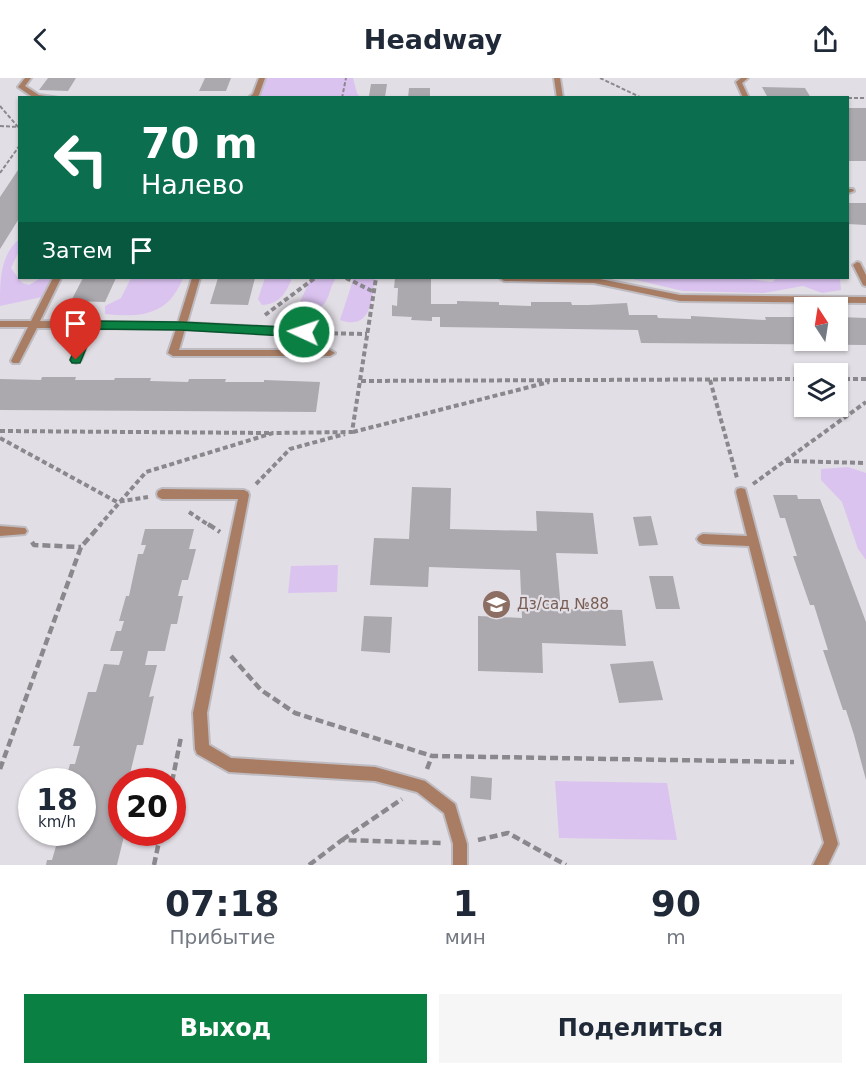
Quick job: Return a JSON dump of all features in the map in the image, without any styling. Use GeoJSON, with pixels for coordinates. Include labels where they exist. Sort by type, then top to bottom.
{"type":"FeatureCollection","features":[{"type":"Feature","properties":{"kind":"lane"},"geometry":{"type":"LineString","coordinates":[[28,78],[21,87],[36,96]]}},
{"type":"Feature","properties":{"kind":"lane"},"geometry":{"type":"LineString","coordinates":[[254,96],[262,78]]}},
{"type":"Feature","properties":{"kind":"lane"},"geometry":{"type":"LineString","coordinates":[[557,78],[560,96]]}},
{"type":"Feature","properties":{"kind":"lane"},"geometry":{"type":"LineString","coordinates":[[745,78],[739,82],[745,96]]}},
{"type":"Feature","properties":{"kind":"lane"},"geometry":{"type":"LineString","coordinates":[[856,265],[866,283]]}},
{"type":"Feature","properties":{"kind":"lane"},"geometry":{"type":"LineString","coordinates":[[16,361],[56,279]]}},
{"type":"Feature","properties":{"kind":"lane"},"geometry":{"type":"LineString","coordinates":[[196,279],[173,353],[330,353]]}},
{"type":"Feature","properties":{"kind":"lane"},"geometry":{"type":"LineString","coordinates":[[593,279],[680,298],[866,300]]}},
{"type":"Feature","properties":{"kind":"lane"},"geometry":{"type":"LineString","coordinates":[[0,324],[180,326],[304,332]]}},
{"type":"Feature","properties":{"kind":"lane"},"geometry":{"type":"LineString","coordinates":[[76,360],[90,325]]}},
{"type":"Feature","properties":{"kind":"lane"},"geometry":{"type":"LineString","coordinates":[[741,492],[831,844],[820,865]]}},
{"type":"Feature","properties":{"kind":"lane"},"geometry":{"type":"LineString","coordinates":[[162,494],[244,495],[200,712],[202,748],[229,765],[375,774],[420,786],[450,808],[460,844],[460,865]]}},
{"type":"Feature","properties":{"kind":"lane"},"geometry":{"type":"LineString","coordinates":[[0,531],[21,531]]}},
{"type":"Feature","properties":{"kind":"lane"},"geometry":{"type":"LineString","coordinates":[[703,539],[754,541]]}},
{"type":"Feature","properties":{"kind":"path"},"geometry":{"type":"LineString","coordinates":[[342,96],[346,78]]}},
{"type":"Feature","properties":{"kind":"path"},"geometry":{"type":"LineString","coordinates":[[600,78],[638,96]]}},
{"type":"Feature","properties":{"kind":"path"},"geometry":{"type":"LineString","coordinates":[[849,98],[866,98]]}},
{"type":"Feature","properties":{"kind":"path"},"geometry":{"type":"LineString","coordinates":[[0,106],[18,126]]}},
{"type":"Feature","properties":{"kind":"path"},"geometry":{"type":"LineString","coordinates":[[0,126],[18,127]]}},
{"type":"Feature","properties":{"kind":"path"},"geometry":{"type":"LineString","coordinates":[[0,173],[18,148]]}},
{"type":"Feature","properties":{"kind":"path"},"geometry":{"type":"LineString","coordinates":[[264,316],[314,279]]}},
{"type":"Feature","properties":{"kind":"path"},"geometry":{"type":"LineString","coordinates":[[348,279],[374,292]]}},
{"type":"Feature","properties":{"kind":"path"},"geometry":{"type":"LineString","coordinates":[[352,432],[376,279]]}},
{"type":"Feature","properties":{"kind":"path"},"geometry":{"type":"LineString","coordinates":[[304,332],[367,334]]}},
{"type":"Feature","properties":{"kind":"path"},"geometry":{"type":"LineString","coordinates":[[361,381],[794,379]]}},
{"type":"Feature","properties":{"kind":"path"},"geometry":{"type":"LineString","coordinates":[[848,379],[866,379]]}},
{"type":"Feature","properties":{"kind":"path"},"geometry":{"type":"LineString","coordinates":[[244,495],[291,449],[557,380]]}},
{"type":"Feature","properties":{"kind":"path"},"geometry":{"type":"LineString","coordinates":[[710,380],[741,492],[866,402]]}},
{"type":"Feature","properties":{"kind":"path"},"geometry":{"type":"LineString","coordinates":[[0,431],[352,432]]}},
{"type":"Feature","properties":{"kind":"path"},"geometry":{"type":"LineString","coordinates":[[0,768],[81,546],[117,502],[146,472],[273,433]]}},
{"type":"Feature","properties":{"kind":"path"},"geometry":{"type":"LineString","coordinates":[[0,438],[117,502],[162,494],[224,534]]}},
{"type":"Feature","properties":{"kind":"path"},"geometry":{"type":"LineString","coordinates":[[784,461],[866,463]]}},
{"type":"Feature","properties":{"kind":"path"},"geometry":{"type":"LineString","coordinates":[[21,531],[34,545],[81,546]]}},
{"type":"Feature","properties":{"kind":"path"},"geometry":{"type":"LineString","coordinates":[[215,638],[261,690],[295,713],[432,756],[810,763]]}},
{"type":"Feature","properties":{"kind":"path"},"geometry":{"type":"LineString","coordinates":[[175,768],[183,726]]}},
{"type":"Feature","properties":{"kind":"path"},"geometry":{"type":"LineString","coordinates":[[309,865],[420,786],[432,756]]}},
{"type":"Feature","properties":{"kind":"path"},"geometry":{"type":"LineString","coordinates":[[342,840],[460,844],[508,833],[566,865]]}},
{"type":"Feature","properties":{"kind":"path"},"geometry":{"type":"LineString","coordinates":[[154,865],[158,846]]}},
{"type":"Feature","properties":{"kind":"shaded area"},"geometry":{"type":"Polygon","coordinates":[[[263,78],[353,78],[359,96],[260,96],[263,78]]]}},
{"type":"Feature","properties":{"kind":"shaded area"},"geometry":{"type":"Polygon","coordinates":[[[18,240],[18,253],[11,268],[22,283],[29,285],[39,279],[52,279],[42,297],[0,306],[2,269],[18,240]]]}},
{"type":"Feature","properties":{"kind":"shaded area"},"geometry":{"type":"Polygon","coordinates":[[[130,279],[182,279],[170,300],[162,307],[142,314],[105,314],[105,306],[121,298],[130,279]]]}},
{"type":"Feature","properties":{"kind":"shaded area"},"geometry":{"type":"Polygon","coordinates":[[[265,279],[292,279],[278,300],[262,305],[258,299],[265,279]]]}},
{"type":"Feature","properties":{"kind":"shaded area"},"geometry":{"type":"Polygon","coordinates":[[[311,279],[336,279],[324,305],[304,309],[299,304],[311,279]]]}},
{"type":"Feature","properties":{"kind":"shaded area"},"geometry":{"type":"Polygon","coordinates":[[[375,279],[368,311],[358,321],[350,322],[340,320],[353,280],[375,279]]]}},
{"type":"Feature","properties":{"kind":"shaded area"},"geometry":{"type":"Polygon","coordinates":[[[632,279],[748,279],[772,282],[776,279],[840,279],[841,290],[822,293],[803,286],[764,293],[683,291],[632,279]]]}},
{"type":"Feature","properties":{"kind":"shaded area"},"geometry":{"type":"Polygon","coordinates":[[[848,467],[866,473],[866,560],[858,549],[842,502],[821,480],[821,469],[848,467]]]}},
{"type":"Feature","properties":{"kind":"shaded area"},"geometry":{"type":"Polygon","coordinates":[[[338,565],[337,592],[288,593],[291,566],[338,565]]]}},
{"type":"Feature","properties":{"kind":"shaded area"},"geometry":{"type":"Polygon","coordinates":[[[555,781],[667,783],[677,840],[559,838],[555,781]]]}},
{"type":"Feature","properties":{"kind":"building"},"geometry":{"type":"Polygon","coordinates":[[[48,78],[76,78],[68,91],[39,90],[48,78]]]}},
{"type":"Feature","properties":{"kind":"building"},"geometry":{"type":"Polygon","coordinates":[[[205,78],[231,78],[226,91],[199,91],[205,78]]]}},
{"type":"Feature","properties":{"kind":"building"},"geometry":{"type":"Polygon","coordinates":[[[371,84],[387,84],[385,96],[369,96],[371,84]]]}},
{"type":"Feature","properties":{"kind":"building"},"geometry":{"type":"Polygon","coordinates":[[[762,87],[805,88],[810,96],[767,96],[762,87]]]}},
{"type":"Feature","properties":{"kind":"building"},"geometry":{"type":"Polygon","coordinates":[[[409,88],[430,88],[430,96],[408,96],[409,88]]]}},
{"type":"Feature","properties":{"kind":"building"},"geometry":{"type":"Polygon","coordinates":[[[849,108],[866,108],[866,161],[849,161],[849,108]]]}},
{"type":"Feature","properties":{"kind":"building"},"geometry":{"type":"Polygon","coordinates":[[[18,170],[18,220],[0,249],[0,197],[18,170]]]}},
{"type":"Feature","properties":{"kind":"building"},"geometry":{"type":"Polygon","coordinates":[[[849,203],[866,203],[866,225],[849,224],[849,203]]]}},
{"type":"Feature","properties":{"kind":"building"},"geometry":{"type":"Polygon","coordinates":[[[82,279],[116,279],[105,302],[71,301],[82,279]]]}},
{"type":"Feature","properties":{"kind":"building"},"geometry":{"type":"Polygon","coordinates":[[[218,279],[255,279],[248,305],[210,304],[218,279]]]}},
{"type":"Feature","properties":{"kind":"building"},"geometry":{"type":"Polygon","coordinates":[[[395,279],[431,279],[431,304],[457,304],[457,301],[499,302],[499,305],[531,306],[531,302],[571,302],[572,305],[627,303],[629,315],[657,315],[658,318],[691,319],[691,316],[766,320],[765,317],[794,317],[794,344],[641,343],[638,330],[440,327],[440,317],[432,317],[432,321],[392,316],[392,305],[397,306],[398,288],[394,288],[395,279]]]}},
{"type":"Feature","properties":{"kind":"building"},"geometry":{"type":"Polygon","coordinates":[[[848,317],[866,318],[866,345],[848,345],[848,317]]]}},
{"type":"Feature","properties":{"kind":"building"},"geometry":{"type":"Polygon","coordinates":[[[42,377],[76,377],[75,380],[151,378],[150,381],[188,382],[189,379],[226,379],[225,382],[264,382],[264,380],[320,382],[316,412],[0,410],[0,379],[41,380],[42,377]]]}},
{"type":"Feature","properties":{"kind":"building"},"geometry":{"type":"Polygon","coordinates":[[[412,487],[451,488],[450,529],[537,531],[536,511],[593,513],[598,554],[556,553],[561,609],[622,610],[626,646],[542,643],[543,673],[478,671],[478,616],[522,618],[520,570],[429,567],[428,587],[370,585],[374,538],[409,539],[412,487]]]}},
{"type":"Feature","properties":{"kind":"building"},"geometry":{"type":"Polygon","coordinates":[[[773,495],[797,495],[798,499],[820,499],[866,622],[866,780],[846,710],[843,710],[823,650],[828,650],[814,605],[810,605],[793,556],[797,556],[785,518],[780,518],[773,495]]]}},
{"type":"Feature","properties":{"kind":"building"},"geometry":{"type":"Polygon","coordinates":[[[651,516],[658,545],[639,546],[633,517],[651,516]]]}},
{"type":"Feature","properties":{"kind":"building"},"geometry":{"type":"Polygon","coordinates":[[[145,529],[194,529],[189,549],[196,549],[188,580],[182,580],[178,596],[183,596],[177,624],[171,624],[165,651],[148,651],[145,665],[157,665],[149,697],[154,696],[143,745],[137,745],[131,768],[108,768],[108,846],[122,846],[117,865],[46,865],[47,860],[52,860],[56,846],[96,846],[96,768],[69,768],[70,764],[75,764],[80,746],[73,746],[88,692],[96,692],[104,664],[119,665],[123,651],[110,651],[116,631],[121,631],[124,621],[119,621],[126,596],[129,596],[138,554],[143,554],[146,545],[141,545],[145,529]]]}},
{"type":"Feature","properties":{"kind":"building"},"geometry":{"type":"Polygon","coordinates":[[[649,576],[673,576],[680,609],[656,609],[649,576]]]}},
{"type":"Feature","properties":{"kind":"building"},"geometry":{"type":"Polygon","coordinates":[[[364,616],[392,617],[390,653],[361,651],[364,616]]]}},
{"type":"Feature","properties":{"kind":"building"},"geometry":{"type":"Polygon","coordinates":[[[653,661],[663,700],[619,703],[610,664],[653,661]]]}},
{"type":"Feature","properties":{"kind":"building"},"geometry":{"type":"Polygon","coordinates":[[[471,776],[492,778],[491,800],[470,798],[471,776]]]}},
{"type":"Feature","properties":{"kind":"place","name":"Дз/сад №88"},"geometry":{"type":"Point","coordinates":[496,604]}},
{"type":"Feature","properties":{"kind":"route"},"geometry":{"type":"LineString","coordinates":[[76,360],[90,325],[180,326],[304,332]]}}]}
